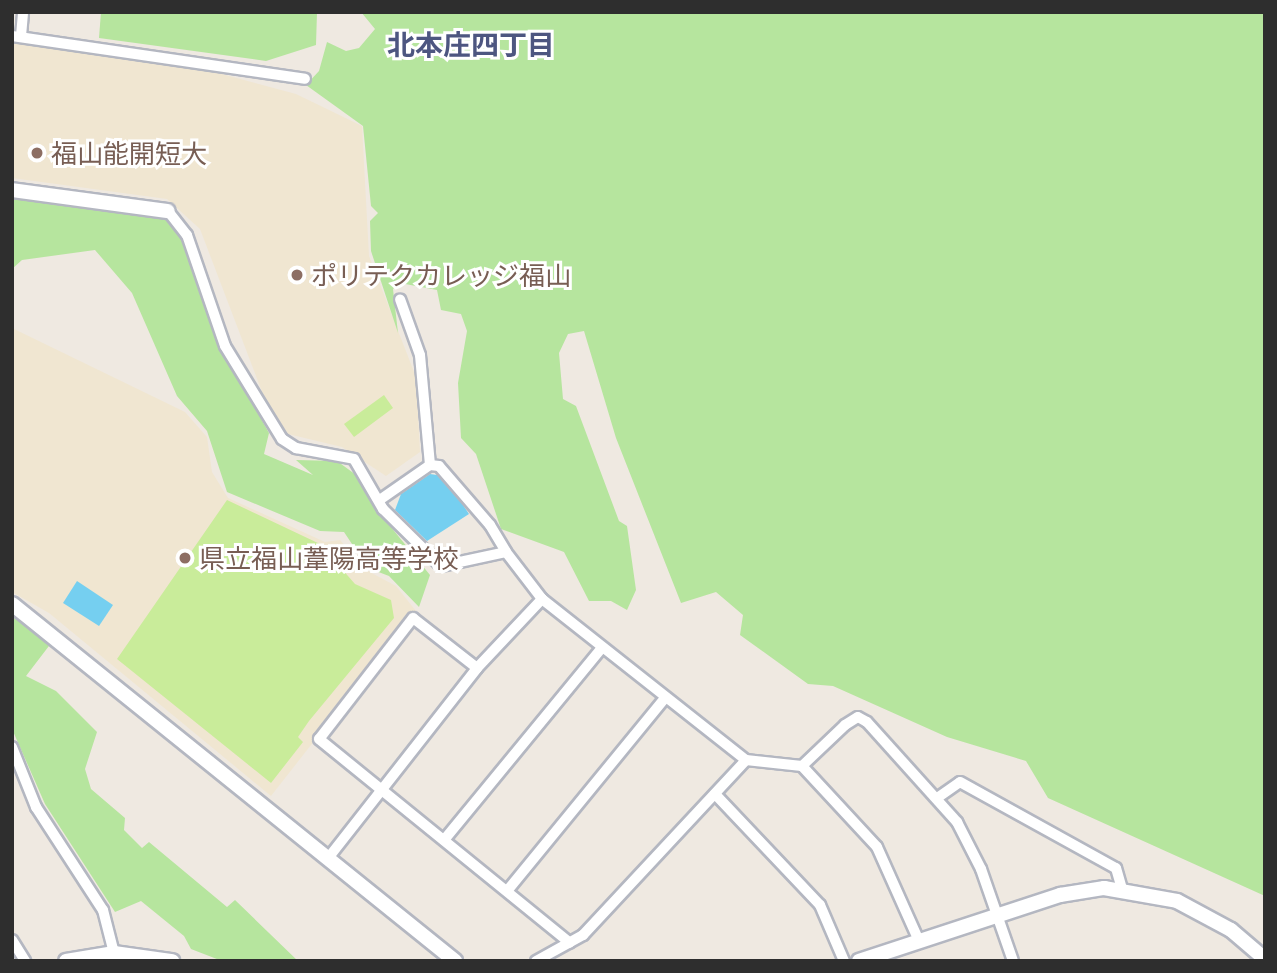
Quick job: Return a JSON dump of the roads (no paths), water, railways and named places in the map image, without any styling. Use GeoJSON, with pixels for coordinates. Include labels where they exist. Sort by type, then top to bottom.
{"type":"FeatureCollection","features":[{"type":"Feature","properties":{"kind":"street"},"geometry":{"type":"LineString","coordinates":[[23,12],[16,36],[305,79]]}},
{"type":"Feature","properties":{"kind":"street"},"geometry":{"type":"LineString","coordinates":[[12,190],[168,211],[187,235],[225,346],[282,439],[296,448],[354,459],[381,499],[441,566],[506,552]]}},
{"type":"Feature","properties":{"kind":"street"},"geometry":{"type":"LineString","coordinates":[[400,299],[420,355],[430,465]]}},
{"type":"Feature","properties":{"kind":"street"},"geometry":{"type":"LineString","coordinates":[[381,499],[430,465],[439,467],[489,524],[506,552],[542,598],[601,649],[746,760],[802,766],[877,847],[919,941]]}},
{"type":"Feature","properties":{"kind":"street"},"geometry":{"type":"LineString","coordinates":[[329,858],[477,668],[542,598]]}},
{"type":"Feature","properties":{"kind":"street"},"geometry":{"type":"LineString","coordinates":[[12,604],[455,961]]}},
{"type":"Feature","properties":{"kind":"street"},"geometry":{"type":"LineString","coordinates":[[477,668],[413,618],[319,739],[570,943]]}},
{"type":"Feature","properties":{"kind":"street"},"geometry":{"type":"LineString","coordinates":[[444,840],[601,649]]}},
{"type":"Feature","properties":{"kind":"street"},"geometry":{"type":"LineString","coordinates":[[507,891],[664,699]]}},
{"type":"Feature","properties":{"kind":"street"},"geometry":{"type":"LineString","coordinates":[[802,766],[858,717],[940,796],[970,844],[1013,961]]}},
{"type":"Feature","properties":{"kind":"street"},"geometry":{"type":"LineString","coordinates":[[12,747],[36,807],[103,910],[114,953]]}},
{"type":"Feature","properties":{"kind":"street"},"geometry":{"type":"LineString","coordinates":[[536,961],[570,943],[746,760]]}},
{"type":"Feature","properties":{"kind":"street"},"geometry":{"type":"LineString","coordinates":[[940,796],[960,782],[1116,868],[1122,888]]}},
{"type":"Feature","properties":{"kind":"street"},"geometry":{"type":"LineString","coordinates":[[715,794],[820,905],[844,961]]}},
{"type":"Feature","properties":{"kind":"street"},"geometry":{"type":"LineString","coordinates":[[859,961],[1081,890],[1122,888],[1177,901],[1231,930],[1265,959]]}},
{"type":"Feature","properties":{"kind":"street"},"geometry":{"type":"LineString","coordinates":[[12,940],[25,961]]}},
{"type":"Feature","properties":{"kind":"street"},"geometry":{"type":"LineString","coordinates":[[66,961],[114,953],[172,961]]}},
{"type":"Feature","properties":{"kind":"water"},"geometry":{"type":"Polygon","coordinates":[[[430,474],[444,476],[469,514],[427,541],[395,510],[401,494],[430,474]]]}},
{"type":"Feature","properties":{"kind":"water"},"geometry":{"type":"Polygon","coordinates":[[[77,581],[113,605],[99,626],[63,603],[77,581]]]}},
{"type":"Feature","properties":{"kind":"place","name":"福山能開短大"},"geometry":{"type":"Point","coordinates":[37,153]}},
{"type":"Feature","properties":{"kind":"place","name":"ポリテクカレッジ福山"},"geometry":{"type":"Point","coordinates":[297,275]}},
{"type":"Feature","properties":{"kind":"place","name":"県立福山葦陽高等学校"},"geometry":{"type":"Point","coordinates":[185,558]}},
{"type":"Feature","properties":{"kind":"district","name":"北本庄四丁目"},"geometry":{"type":"Point","coordinates":[471,44]}}]}
